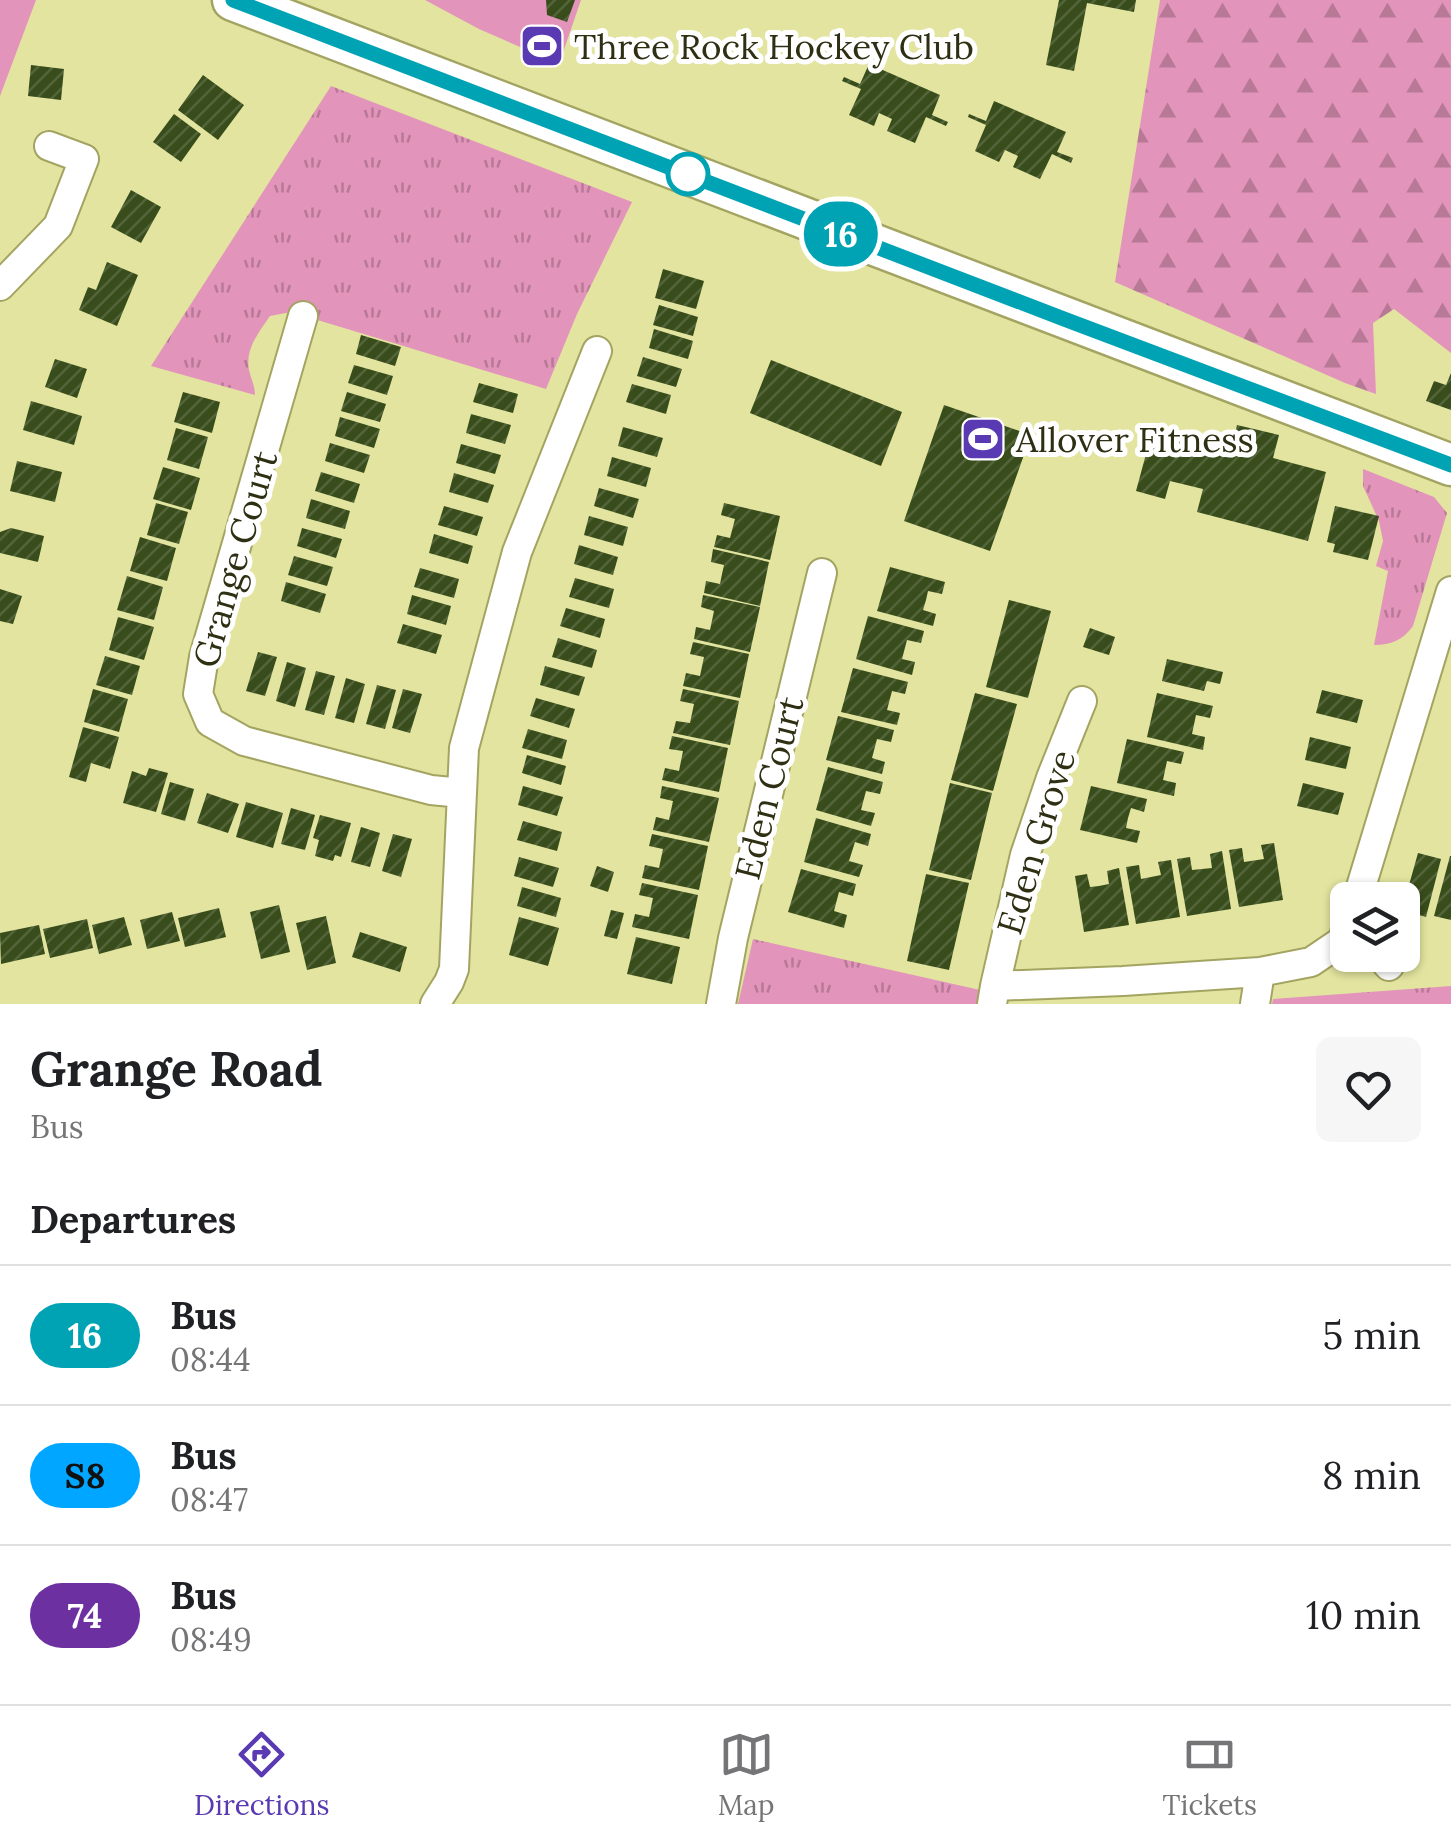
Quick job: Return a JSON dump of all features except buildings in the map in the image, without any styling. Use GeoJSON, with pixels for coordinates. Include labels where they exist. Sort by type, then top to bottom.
{"type":"FeatureCollection","features":[{"type":"Feature","properties":{"kind":"main road"},"geometry":{"type":"LineString","coordinates":[[233,0],[1451,465]]}},
{"type":"Feature","properties":{"kind":"street"},"geometry":{"type":"LineString","coordinates":[[0,286],[58,226],[84,159],[49,146]]}},
{"type":"Feature","properties":{"kind":"street","name":"Grange Court"},"geometry":{"type":"LineString","coordinates":[[303,316],[204,656],[198,694],[210,722],[244,741],[431,790],[462,792]]}},
{"type":"Feature","properties":{"kind":"street"},"geometry":{"type":"LineString","coordinates":[[434,1004],[450,982],[454,968],[464,748],[517,552],[597,351]]}},
{"type":"Feature","properties":{"kind":"street","name":"Eden Court"},"geometry":{"type":"LineString","coordinates":[[721,1004],[732,938],[822,573]]}},
{"type":"Feature","properties":{"kind":"street"},"geometry":{"type":"LineString","coordinates":[[1362,882],[1451,590]]}},
{"type":"Feature","properties":{"kind":"street","name":"Eden Grove"},"geometry":{"type":"LineString","coordinates":[[993,995],[1026,854],[1082,701]]}},
{"type":"Feature","properties":{"kind":"street"},"geometry":{"type":"LineString","coordinates":[[993,995],[1260,972],[1311,962],[1330,945]]}},
{"type":"Feature","properties":{"kind":"street"},"geometry":{"type":"LineString","coordinates":[[1256,1004],[1260,972]]}},
{"type":"Feature","properties":{"kind":"green space"},"geometry":{"type":"Polygon","coordinates":[[[0,0],[36,0],[0,96],[0,0]]]}},
{"type":"Feature","properties":{"kind":"green space","name":"Three Rock Hockey Club"},"geometry":{"type":"Polygon","coordinates":[[[425,0],[581,0],[559,64],[425,0]]]}},
{"type":"Feature","properties":{"kind":"green space"},"geometry":{"type":"Polygon","coordinates":[[[1160,0],[1451,0],[1451,353],[1394,309],[1373,323],[1376,394],[1115,282],[1160,0]]]}},
{"type":"Feature","properties":{"kind":"green space"},"geometry":{"type":"Polygon","coordinates":[[[331,86],[632,202],[577,314],[546,389],[291,312],[270,316],[254,341],[248,362],[255,395],[151,366],[331,86]]]}},
{"type":"Feature","properties":{"kind":"green space"},"geometry":{"type":"Polygon","coordinates":[[[1363,469],[1434,497],[1447,513],[1413,626],[1401,638],[1380,645],[1374,645],[1388,571],[1376,566],[1383,541],[1379,521],[1363,486],[1363,469]]]}},
{"type":"Feature","properties":{"kind":"green space"},"geometry":{"type":"Polygon","coordinates":[[[753,939],[980,990],[977,1004],[738,1004],[753,939]]]}},
{"type":"Feature","properties":{"kind":"green space"},"geometry":{"type":"Polygon","coordinates":[[[1451,986],[1451,1004],[1272,1004],[1273,999],[1451,986]]]}},
{"type":"Feature","properties":{"kind":"bus line","name":"16"},"geometry":{"type":"LineString","coordinates":[[233,0],[1451,465]]}},
{"type":"Feature","properties":{"kind":"place","name":"Three Rock Hockey Club"},"geometry":{"type":"Point","coordinates":[542,46]}},
{"type":"Feature","properties":{"kind":"place","name":"Allover Fitness"},"geometry":{"type":"Point","coordinates":[983,439]}}]}
